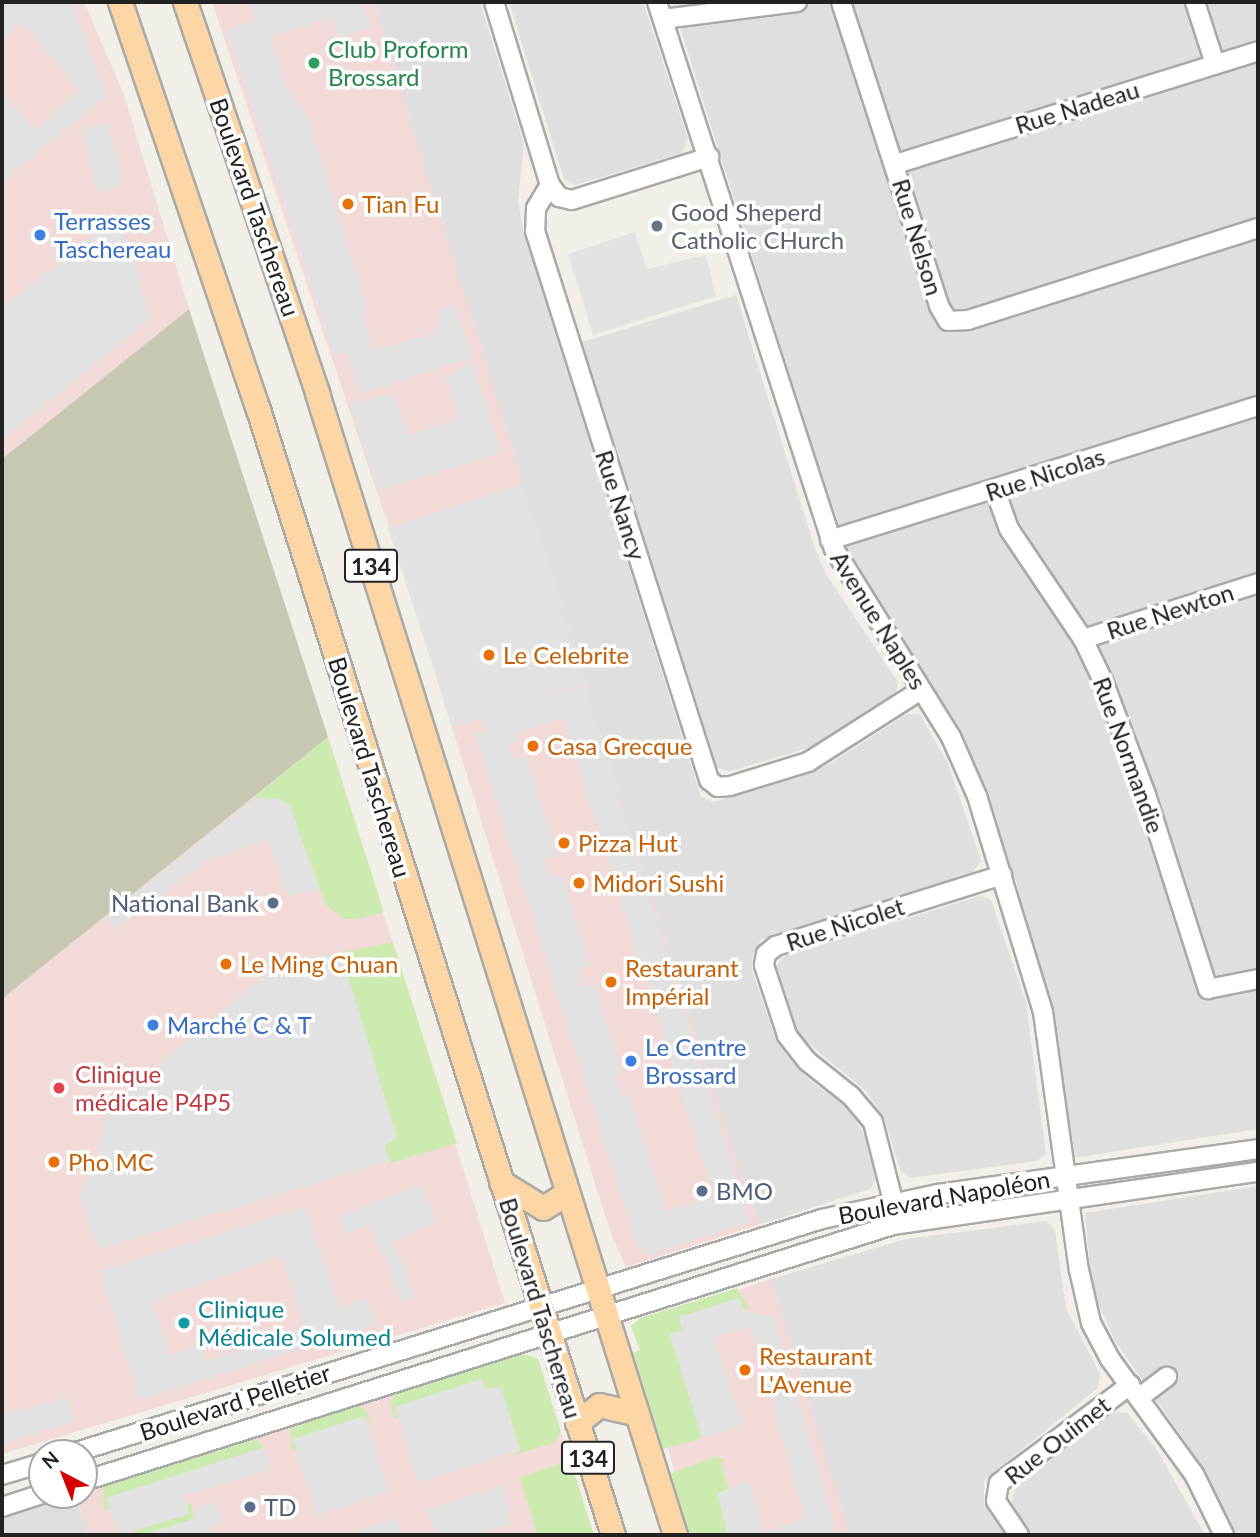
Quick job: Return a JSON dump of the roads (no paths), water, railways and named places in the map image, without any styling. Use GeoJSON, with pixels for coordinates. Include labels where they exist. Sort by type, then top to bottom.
{"type":"FeatureCollection","features":[{"type":"Feature","properties":{"kind":"main road","name":"Boulevard Taschereau"},"geometry":{"type":"LineString","coordinates":[[120,2],[258,409],[612,1535]]}},
{"type":"Feature","properties":{"kind":"main road","name":"Boulevard Taschereau"},"geometry":{"type":"LineString","coordinates":[[185,2],[317,393],[675,1535]]}},
{"type":"Feature","properties":{"kind":"main road"},"geometry":{"type":"LineString","coordinates":[[501,1182],[543,1208],[567,1193]]}},
{"type":"Feature","properties":{"kind":"main road"},"geometry":{"type":"LineString","coordinates":[[577,1423],[599,1405],[637,1414]]}},
{"type":"Feature","properties":{"kind":"street"},"geometry":{"type":"LineString","coordinates":[[494,2],[550,185],[559,197],[572,200],[709,157]]}},
{"type":"Feature","properties":{"kind":"street"},"geometry":{"type":"LineString","coordinates":[[660,10],[797,2]]}},
{"type":"Feature","properties":{"kind":"street","name":"Rue Nelson"},"geometry":{"type":"LineString","coordinates":[[841,2],[897,164],[939,306],[943,315],[956,323],[1258,228]]}},
{"type":"Feature","properties":{"kind":"street"},"geometry":{"type":"LineString","coordinates":[[1195,2],[1215,64]]}},
{"type":"Feature","properties":{"kind":"street","name":"Avenue Naples"},"geometry":{"type":"LineString","coordinates":[[660,10],[830,540],[841,566],[922,690],[967,770],[1002,875],[1042,1012],[1086,1309],[1101,1344],[1194,1474],[1224,1535]]}},
{"type":"Feature","properties":{"kind":"street","name":"Rue Nadeau"},"geometry":{"type":"LineString","coordinates":[[897,164],[1258,51]]}},
{"type":"Feature","properties":{"kind":"street","name":"Rue Nancy"},"geometry":{"type":"LineString","coordinates":[[550,185],[536,208],[535,231],[709,780],[718,787],[730,786],[808,762],[922,690]]}},
{"type":"Feature","properties":{"kind":"street","name":"Rue Nicolas"},"geometry":{"type":"LineString","coordinates":[[830,540],[1258,406]]}},
{"type":"Feature","properties":{"kind":"street","name":"Rue Normandie"},"geometry":{"type":"LineString","coordinates":[[995,490],[1009,529],[1083,639],[1124,732],[1208,989],[1258,979]]}},
{"type":"Feature","properties":{"kind":"street","name":"Rue Newton"},"geometry":{"type":"LineString","coordinates":[[1083,639],[1258,583]]}},
{"type":"Feature","properties":{"kind":"street","name":"Rue Nicolet"},"geometry":{"type":"LineString","coordinates":[[894,1201],[873,1122],[851,1096],[807,1061],[787,1035],[764,965],[766,954],[776,946],[1002,875]]}},
{"type":"Feature","properties":{"kind":"street","name":"Boulevard Napoléon"},"geometry":{"type":"LineString","coordinates":[[596,1288],[739,1242],[894,1201],[1258,1150]]}},
{"type":"Feature","properties":{"kind":"street","name":"Boulevard Napoléon"},"geometry":{"type":"LineString","coordinates":[[605,1315],[748,1268],[893,1225],[1258,1171]]}},
{"type":"Feature","properties":{"kind":"street"},"geometry":{"type":"LineString","coordinates":[[739,1242],[748,1268]]}},
{"type":"Feature","properties":{"kind":"street","name":"Boulevard Pelletier"},"geometry":{"type":"LineString","coordinates":[[98,1445],[596,1288]]}},
{"type":"Feature","properties":{"kind":"street","name":"Boulevard Pelletier"},"geometry":{"type":"LineString","coordinates":[[98,1477],[605,1315]]}},
{"type":"Feature","properties":{"kind":"street"},"geometry":{"type":"LineString","coordinates":[[366,1360],[374,1390]]}},
{"type":"Feature","properties":{"kind":"street"},"geometry":{"type":"LineString","coordinates":[[1135,1391],[1167,1377]]}},
{"type":"Feature","properties":{"kind":"street","name":"Rue Ouimet"},"geometry":{"type":"LineString","coordinates":[[1019,1535],[1000,1508],[996,1488],[1135,1391]]}},
{"type":"Feature","properties":{"kind":"street"},"geometry":{"type":"LineString","coordinates":[[140,1432],[149,1461]]}},
{"type":"Feature","properties":{"kind":"street"},"geometry":{"type":"LineString","coordinates":[[2,1475],[28,1467]]}},
{"type":"Feature","properties":{"kind":"street"},"geometry":{"type":"LineString","coordinates":[[2,1507],[28,1499]]}},
{"type":"Feature","properties":{"kind":"place","name":"Club Proform Brossard"},"geometry":{"type":"Point","coordinates":[314,63]}},
{"type":"Feature","properties":{"kind":"place","name":"Tian Fu"},"geometry":{"type":"Point","coordinates":[348,204]}},
{"type":"Feature","properties":{"kind":"place","name":"Good Sheperd Catholic CHurch"},"geometry":{"type":"Point","coordinates":[657,226]}},
{"type":"Feature","properties":{"kind":"place","name":"Terrasses Taschereau"},"geometry":{"type":"Point","coordinates":[40,235]}},
{"type":"Feature","properties":{"kind":"place","name":"Le Celebrite"},"geometry":{"type":"Point","coordinates":[489,655]}},
{"type":"Feature","properties":{"kind":"place","name":"Casa Grecque"},"geometry":{"type":"Point","coordinates":[533,746]}},
{"type":"Feature","properties":{"kind":"place","name":"Pizza Hut"},"geometry":{"type":"Point","coordinates":[564,843]}},
{"type":"Feature","properties":{"kind":"place","name":"Midori Sushi"},"geometry":{"type":"Point","coordinates":[579,883]}},
{"type":"Feature","properties":{"kind":"place","name":"National Bank"},"geometry":{"type":"Point","coordinates":[273,903]}},
{"type":"Feature","properties":{"kind":"place","name":"Le Ming Chuan"},"geometry":{"type":"Point","coordinates":[226,964]}},
{"type":"Feature","properties":{"kind":"place","name":"Restaurant Impérial"},"geometry":{"type":"Point","coordinates":[611,982]}},
{"type":"Feature","properties":{"kind":"place","name":"Marché C & T"},"geometry":{"type":"Point","coordinates":[153,1025]}},
{"type":"Feature","properties":{"kind":"place","name":"Le Centre Brossard"},"geometry":{"type":"Point","coordinates":[631,1061]}},
{"type":"Feature","properties":{"kind":"place","name":"Clinique médicale P4P5"},"geometry":{"type":"Point","coordinates":[59,1088]}},
{"type":"Feature","properties":{"kind":"place","name":"Pho MC"},"geometry":{"type":"Point","coordinates":[54,1162]}},
{"type":"Feature","properties":{"kind":"place","name":"BMO"},"geometry":{"type":"Point","coordinates":[702,1191]}},
{"type":"Feature","properties":{"kind":"place","name":"Clinique Médicale Solumed"},"geometry":{"type":"Point","coordinates":[184,1323]}},
{"type":"Feature","properties":{"kind":"place","name":"Restaurant L'Avenue"},"geometry":{"type":"Point","coordinates":[745,1370]}},
{"type":"Feature","properties":{"kind":"place","name":"TD"},"geometry":{"type":"Point","coordinates":[250,1507]}}]}
